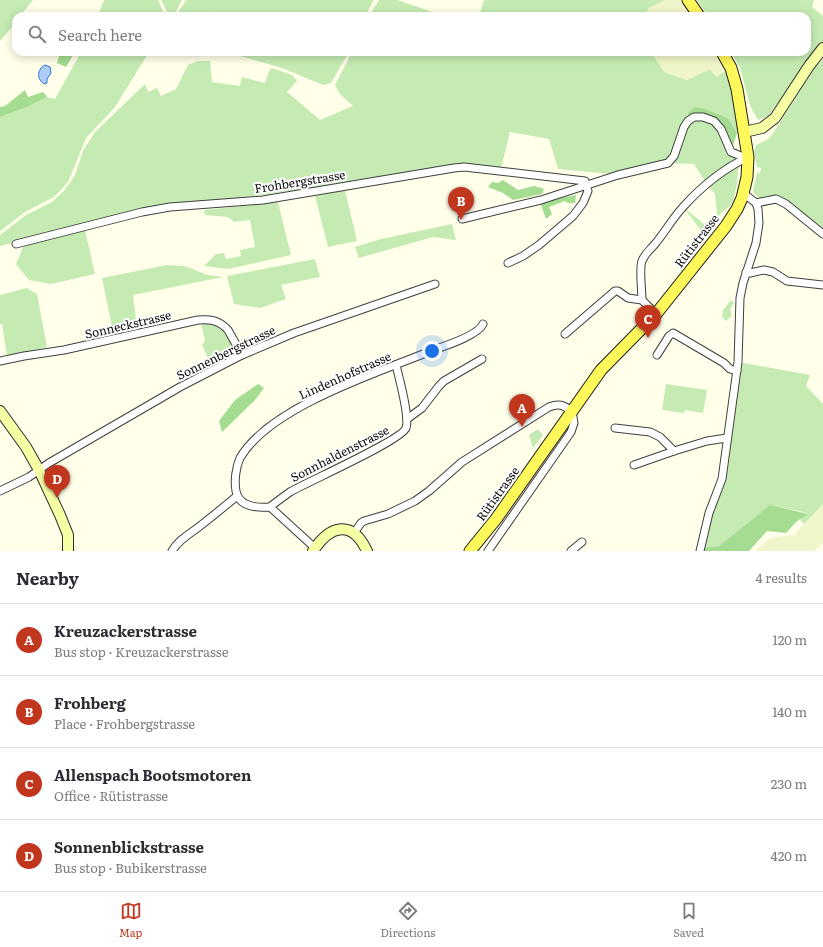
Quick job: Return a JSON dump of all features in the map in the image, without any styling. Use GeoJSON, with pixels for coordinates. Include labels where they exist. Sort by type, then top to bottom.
{"type":"FeatureCollection","features":[{"type":"Feature","properties":{"kind":"main road"},"geometry":{"type":"LineString","coordinates":[[688,0],[696,12]]}},
{"type":"Feature","properties":{"kind":"main road","name":"Rütistrasse"},"geometry":{"type":"LineString","coordinates":[[470,551],[496,519],[604,366],[656,314],[738,209],[747,177],[748,157],[737,89],[731,68],[724,56]]}},
{"type":"Feature","properties":{"kind":"street"},"geometry":{"type":"LineString","coordinates":[[744,132],[762,128],[775,118],[809,66],[823,48]]}},
{"type":"Feature","properties":{"kind":"street"},"geometry":{"type":"LineString","coordinates":[[462,218],[523,205],[618,175],[668,163],[674,156],[684,127],[688,121],[694,117],[702,117],[714,121],[721,129],[732,152],[740,156],[748,157]]}},
{"type":"Feature","properties":{"kind":"street"},"geometry":{"type":"LineString","coordinates":[[642,300],[641,263],[645,254],[655,245],[667,226],[683,207],[702,189],[736,163],[748,157]]}},
{"type":"Feature","properties":{"kind":"street","name":"Frohbergstrasse"},"geometry":{"type":"LineString","coordinates":[[16,244],[142,212],[170,207],[269,199],[454,168],[471,168],[585,181],[587,186]]}},
{"type":"Feature","properties":{"kind":"street"},"geometry":{"type":"LineString","coordinates":[[508,263],[523,256],[539,245],[573,216],[579,210],[586,197],[588,191],[587,186]]}},
{"type":"Feature","properties":{"kind":"street"},"geometry":{"type":"LineString","coordinates":[[700,551],[709,513],[722,480],[737,371],[740,298],[746,272],[756,243],[759,223],[756,202],[743,193]]}},
{"type":"Feature","properties":{"kind":"street"},"geometry":{"type":"LineString","coordinates":[[756,202],[776,199],[786,204],[823,234]]}},
{"type":"Feature","properties":{"kind":"street"},"geometry":{"type":"LineString","coordinates":[[746,272],[750,273],[764,270],[773,272],[787,282],[823,285]]}},
{"type":"Feature","properties":{"kind":"street","name":"Sonnenbergstrasse"},"geometry":{"type":"LineString","coordinates":[[0,491],[39,470],[156,400],[242,355],[294,333],[435,284]]}},
{"type":"Feature","properties":{"kind":"street"},"geometry":{"type":"LineString","coordinates":[[565,334],[618,290],[628,298],[642,300],[656,314]]}},
{"type":"Feature","properties":{"kind":"street","name":"Sonneckstrasse"},"geometry":{"type":"LineString","coordinates":[[0,361],[64,350],[208,319],[215,320],[225,326],[242,355]]}},
{"type":"Feature","properties":{"kind":"street","name":"Lindenhofstrasse"},"geometry":{"type":"LineString","coordinates":[[237,496],[236,484],[238,463],[245,452],[262,434],[292,412],[324,394],[454,342],[478,330],[483,324]]}},
{"type":"Feature","properties":{"kind":"street"},"geometry":{"type":"LineString","coordinates":[[657,355],[669,336],[674,333],[724,363],[730,369],[737,371]]}},
{"type":"Feature","properties":{"kind":"street"},"geometry":{"type":"LineString","coordinates":[[396,365],[403,391],[407,419],[422,408],[438,386],[444,381],[482,360]]}},
{"type":"Feature","properties":{"kind":"street"},"geometry":{"type":"LineString","coordinates":[[354,533],[364,521],[388,514],[415,501],[462,462],[549,407],[556,405],[564,406],[572,411]]}},
{"type":"Feature","properties":{"kind":"street","name":"Rütistrasse"},"geometry":{"type":"LineString","coordinates":[[488,551],[571,432],[574,424],[572,411]]}},
{"type":"Feature","properties":{"kind":"street"},"geometry":{"type":"LineString","coordinates":[[0,413],[39,470],[68,536],[68,551]]}},
{"type":"Feature","properties":{"kind":"street","name":"Sonnhaldenstrasse"},"geometry":{"type":"LineString","coordinates":[[270,507],[290,492],[395,438],[406,430],[407,419]]}},
{"type":"Feature","properties":{"kind":"street"},"geometry":{"type":"LineString","coordinates":[[615,428],[650,432],[660,437],[674,451]]}},
{"type":"Feature","properties":{"kind":"street"},"geometry":{"type":"LineString","coordinates":[[634,465],[707,441],[727,438]]}},
{"type":"Feature","properties":{"kind":"street"},"geometry":{"type":"LineString","coordinates":[[172,551],[177,543],[237,496],[248,505],[258,508],[270,507],[314,549],[328,533],[335,530],[344,529],[354,533],[360,538],[367,551]]}},
{"type":"Feature","properties":{"kind":"street"},"geometry":{"type":"LineString","coordinates":[[571,551],[582,542]]}},
{"type":"Feature","properties":{"kind":"green space"},"geometry":{"type":"Polygon","coordinates":[[[0,0],[33,0],[23,12],[12,12],[12,27],[0,41],[0,0]]]}},
{"type":"Feature","properties":{"kind":"green space"},"geometry":{"type":"Polygon","coordinates":[[[104,0],[158,0],[163,12],[100,12],[104,0]]]}},
{"type":"Feature","properties":{"kind":"green space"},"geometry":{"type":"Polygon","coordinates":[[[161,0],[182,0],[176,12],[167,12],[161,0]]]}},
{"type":"Feature","properties":{"kind":"green space"},"geometry":{"type":"Polygon","coordinates":[[[186,0],[374,0],[367,12],[178,12],[186,0]]]}},
{"type":"Feature","properties":{"kind":"green space"},"geometry":{"type":"Polygon","coordinates":[[[379,0],[398,0],[432,12],[372,12],[379,0]]]}},
{"type":"Feature","properties":{"kind":"green space"},"geometry":{"type":"Polygon","coordinates":[[[484,0],[665,0],[649,8],[646,12],[480,12],[484,0]]]}},
{"type":"Feature","properties":{"kind":"green space"},"geometry":{"type":"Polygon","coordinates":[[[665,0],[688,0],[696,12],[646,12],[649,8],[665,0]]]}},
{"type":"Feature","properties":{"kind":"green space"},"geometry":{"type":"Polygon","coordinates":[[[697,0],[814,0],[812,7],[823,16],[823,42],[768,116],[758,120],[750,105],[740,68],[733,56],[811,56],[811,12],[705,12],[697,0]]]}},
{"type":"Feature","properties":{"kind":"green space"},"geometry":{"type":"Polygon","coordinates":[[[59,56],[73,56],[66,67],[57,63],[59,56]]]}},
{"type":"Feature","properties":{"kind":"green space"},"geometry":{"type":"Polygon","coordinates":[[[79,56],[147,56],[115,107],[86,138],[68,182],[54,197],[25,212],[0,231],[0,117],[27,107],[47,97],[55,99],[79,56]]]}},
{"type":"Feature","properties":{"kind":"green space"},"geometry":{"type":"Polygon","coordinates":[[[240,56],[347,56],[331,83],[323,85],[282,68],[240,56]]]}},
{"type":"Feature","properties":{"kind":"green space"},"geometry":{"type":"Polygon","coordinates":[[[350,56],[654,56],[664,72],[687,80],[710,69],[716,77],[731,68],[744,132],[737,133],[728,118],[703,108],[695,107],[724,139],[739,159],[737,184],[733,201],[729,207],[715,220],[706,237],[683,207],[704,224],[717,214],[715,194],[694,164],[668,163],[611,174],[558,169],[549,139],[510,132],[501,168],[455,165],[230,200],[161,204],[0,246],[0,235],[26,215],[52,202],[64,191],[75,175],[83,151],[95,132],[145,84],[148,92],[157,88],[161,96],[176,89],[188,65],[198,61],[210,61],[212,82],[240,86],[242,77],[265,83],[269,71],[272,68],[292,75],[297,81],[287,92],[320,120],[353,106],[339,93],[335,85],[350,56]]]}},
{"type":"Feature","properties":{"kind":"green space"},"geometry":{"type":"Polygon","coordinates":[[[653,56],[724,56],[731,68],[716,77],[710,69],[687,80],[663,72],[653,56]]]}},
{"type":"Feature","properties":{"kind":"green space"},"geometry":{"type":"Polygon","coordinates":[[[823,59],[823,228],[786,200],[776,199],[777,196],[762,199],[755,195],[753,191],[757,173],[760,173],[761,168],[757,167],[754,152],[756,145],[767,140],[772,135],[813,71],[823,59]]]}},
{"type":"Feature","properties":{"kind":"green space"},"geometry":{"type":"Polygon","coordinates":[[[25,90],[28,97],[43,92],[47,97],[27,107],[0,117],[0,107],[5,106],[25,90]]]}},
{"type":"Feature","properties":{"kind":"green space"},"geometry":{"type":"Polygon","coordinates":[[[695,107],[703,108],[728,118],[737,133],[731,152],[724,139],[703,117],[688,121],[688,113],[695,107]]]}},
{"type":"Feature","properties":{"kind":"green space"},"geometry":{"type":"Polygon","coordinates":[[[503,180],[518,190],[534,186],[544,189],[542,194],[513,200],[503,193],[488,187],[492,182],[498,183],[503,180]]]}},
{"type":"Feature","properties":{"kind":"green space"},"geometry":{"type":"Polygon","coordinates":[[[345,190],[357,241],[328,247],[315,196],[345,190]]]}},
{"type":"Feature","properties":{"kind":"green space"},"geometry":{"type":"Polygon","coordinates":[[[576,195],[575,203],[568,203],[565,201],[549,207],[552,214],[546,219],[540,202],[576,195]]]}},
{"type":"Feature","properties":{"kind":"green space"},"geometry":{"type":"Polygon","coordinates":[[[278,202],[291,255],[228,269],[204,266],[216,254],[224,253],[226,259],[241,256],[240,250],[255,247],[250,220],[234,222],[228,217],[205,215],[204,210],[278,202]]]}},
{"type":"Feature","properties":{"kind":"green space"},"geometry":{"type":"Polygon","coordinates":[[[452,224],[456,240],[433,237],[359,258],[355,247],[381,239],[452,224]]]}},
{"type":"Feature","properties":{"kind":"green space"},"geometry":{"type":"Polygon","coordinates":[[[85,230],[95,274],[51,284],[29,280],[16,264],[24,245],[85,230]]]}},
{"type":"Feature","properties":{"kind":"green space"},"geometry":{"type":"Polygon","coordinates":[[[315,259],[320,277],[281,285],[286,299],[260,308],[234,304],[227,276],[315,259]]]}},
{"type":"Feature","properties":{"kind":"green space"},"geometry":{"type":"Polygon","coordinates":[[[167,265],[184,266],[208,275],[223,277],[133,295],[137,328],[113,332],[102,278],[167,265]]]}},
{"type":"Feature","properties":{"kind":"green space"},"geometry":{"type":"Polygon","coordinates":[[[27,288],[37,294],[47,347],[7,356],[2,324],[0,324],[0,295],[27,288]]]}},
{"type":"Feature","properties":{"kind":"green space"},"geometry":{"type":"Polygon","coordinates":[[[731,300],[734,303],[730,309],[732,316],[726,321],[722,317],[723,310],[731,300]]]}},
{"type":"Feature","properties":{"kind":"green space"},"geometry":{"type":"Polygon","coordinates":[[[201,323],[214,325],[219,328],[229,340],[235,351],[234,355],[211,365],[202,345],[205,341],[201,323]]]}},
{"type":"Feature","properties":{"kind":"green space"},"geometry":{"type":"Polygon","coordinates":[[[738,362],[810,375],[806,386],[823,404],[823,504],[804,524],[800,520],[808,513],[770,505],[719,546],[701,548],[722,479],[738,362]]]}},
{"type":"Feature","properties":{"kind":"green space"},"geometry":{"type":"Polygon","coordinates":[[[258,384],[264,388],[255,400],[222,432],[219,421],[235,400],[258,384]]]}},
{"type":"Feature","properties":{"kind":"green space"},"geometry":{"type":"Polygon","coordinates":[[[666,384],[707,390],[703,413],[685,410],[684,413],[662,410],[666,384]]]}},
{"type":"Feature","properties":{"kind":"green space"},"geometry":{"type":"Polygon","coordinates":[[[538,429],[543,435],[533,448],[529,435],[538,429]]]}},
{"type":"Feature","properties":{"kind":"green space"},"geometry":{"type":"Polygon","coordinates":[[[823,504],[823,543],[814,551],[755,551],[770,538],[794,535],[823,504]]]}},
{"type":"Feature","properties":{"kind":"green space"},"geometry":{"type":"Polygon","coordinates":[[[770,505],[808,514],[796,522],[786,533],[767,531],[749,551],[700,551],[701,548],[719,546],[770,505]]]}},
{"type":"Feature","properties":{"kind":"water"},"geometry":{"type":"Polygon","coordinates":[[[45,65],[50,67],[51,73],[47,79],[47,83],[45,84],[40,80],[39,72],[45,65]]]}},
{"type":"Feature","properties":{"kind":"place","name":"Frohberg"},"geometry":{"type":"Point","coordinates":[461,220]}},
{"type":"Feature","properties":{"kind":"place","name":"Allenspach Bootsmotoren"},"geometry":{"type":"Point","coordinates":[648,338]}},
{"type":"Feature","properties":{"kind":"place","name":"Kreuzackerstrasse"},"geometry":{"type":"Point","coordinates":[522,427]}},
{"type":"Feature","properties":{"kind":"place","name":"Sonnenblickstrasse"},"geometry":{"type":"Point","coordinates":[57,498]}}]}
